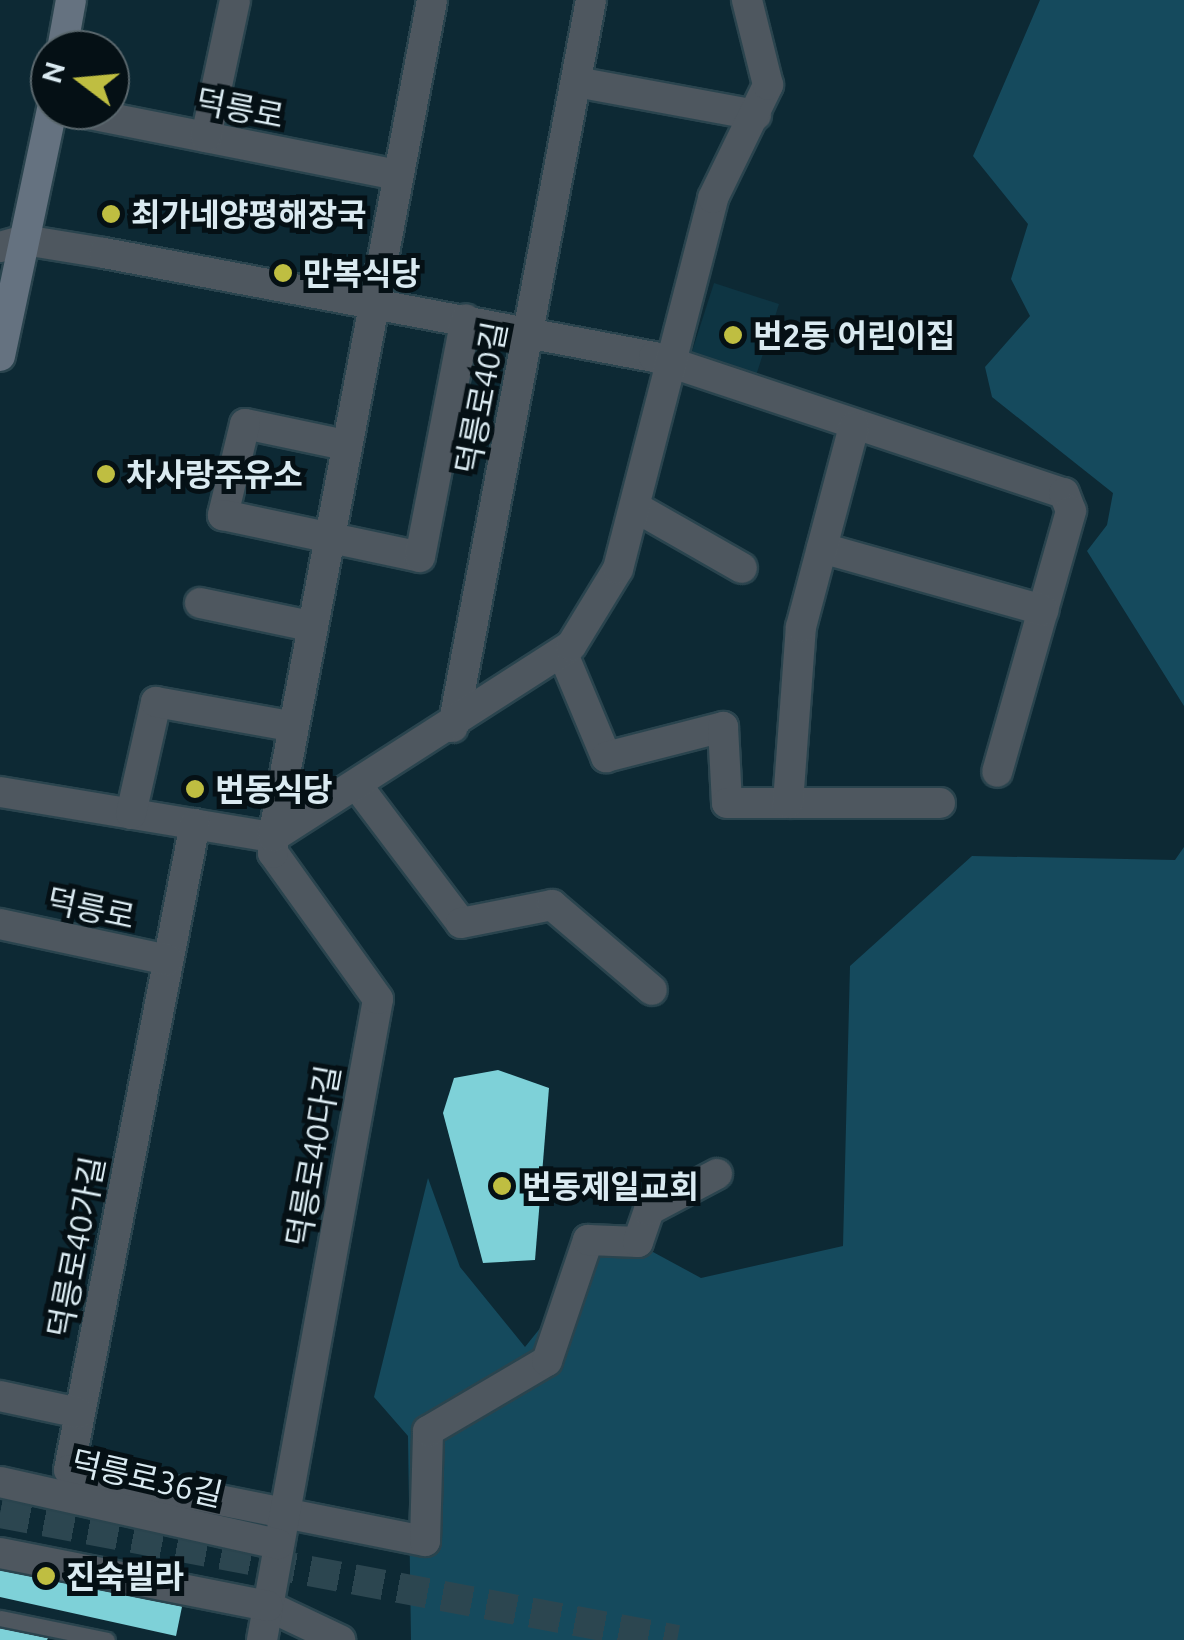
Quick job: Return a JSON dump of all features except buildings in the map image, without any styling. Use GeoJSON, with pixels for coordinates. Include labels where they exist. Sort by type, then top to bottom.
{"type":"FeatureCollection","features":[{"type":"Feature","properties":{"kind":"main road"},"geometry":{"type":"LineString","coordinates":[[66,30],[71,0]]}},
{"type":"Feature","properties":{"kind":"main road"},"geometry":{"type":"LineString","coordinates":[[0,356],[12,243],[46,130]]}},
{"type":"Feature","properties":{"kind":"street"},"geometry":{"type":"LineString","coordinates":[[206,137],[235,0]]}},
{"type":"Feature","properties":{"kind":"street"},"geometry":{"type":"LineString","coordinates":[[273,837],[290,726],[432,0]]}},
{"type":"Feature","properties":{"kind":"street","name":"덕릉로40길"},"geometry":{"type":"LineString","coordinates":[[453,728],[591,0]]}},
{"type":"Feature","properties":{"kind":"street"},"geometry":{"type":"LineString","coordinates":[[0,792],[273,837],[359,788],[563,654],[618,569],[713,198],[768,85],[746,0]]}},
{"type":"Feature","properties":{"kind":"street"},"geometry":{"type":"LineString","coordinates":[[576,82],[756,115]]}},
{"type":"Feature","properties":{"kind":"street","name":"덕릉로"},"geometry":{"type":"LineString","coordinates":[[130,122],[398,175]]}},
{"type":"Feature","properties":{"kind":"street"},"geometry":{"type":"LineString","coordinates":[[12,243],[529,330],[671,366],[1064,493],[1071,512],[997,772]]}},
{"type":"Feature","properties":{"kind":"street"},"geometry":{"type":"LineString","coordinates":[[345,446],[245,424],[223,515],[420,556],[466,319]]}},
{"type":"Feature","properties":{"kind":"street"},"geometry":{"type":"LineString","coordinates":[[788,803],[801,627],[854,427]]}},
{"type":"Feature","properties":{"kind":"street"},"geometry":{"type":"LineString","coordinates":[[635,507],[742,568]]}},
{"type":"Feature","properties":{"kind":"street"},"geometry":{"type":"LineString","coordinates":[[822,548],[1043,610]]}},
{"type":"Feature","properties":{"kind":"street"},"geometry":{"type":"LineString","coordinates":[[200,604],[310,626]]}},
{"type":"Feature","properties":{"kind":"street"},"geometry":{"type":"LineString","coordinates":[[563,654],[606,757],[723,727],[728,803],[940,803]]}},
{"type":"Feature","properties":{"kind":"street"},"geometry":{"type":"LineString","coordinates":[[131,814],[156,702],[290,726]]}},
{"type":"Feature","properties":{"kind":"street"},"geometry":{"type":"LineString","coordinates":[[359,788],[461,923],[552,905],[652,990]]}},
{"type":"Feature","properties":{"kind":"street","name":"덕릉로40가길"},"geometry":{"type":"LineString","coordinates":[[195,824],[69,1470],[280,1531]]}},
{"type":"Feature","properties":{"kind":"street","name":"덕릉로40다길"},"geometry":{"type":"LineString","coordinates":[[262,1640],[378,999],[274,853],[273,837]]}},
{"type":"Feature","properties":{"kind":"street","name":"덕릉로"},"geometry":{"type":"LineString","coordinates":[[0,924],[168,960]]}},
{"type":"Feature","properties":{"kind":"street"},"geometry":{"type":"LineString","coordinates":[[280,1531],[425,1542],[428,1432],[546,1361],[588,1240],[638,1242],[649,1210],[717,1174]]}},
{"type":"Feature","properties":{"kind":"street"},"geometry":{"type":"LineString","coordinates":[[0,1396],[79,1413]]}},
{"type":"Feature","properties":{"kind":"street","name":"덕릉로36길"},"geometry":{"type":"LineString","coordinates":[[0,1482],[280,1531]]}},
{"type":"Feature","properties":{"kind":"street"},"geometry":{"type":"LineString","coordinates":[[0,1553],[268,1606],[340,1640]]}},
{"type":"Feature","properties":{"kind":"lane"},"geometry":{"type":"LineString","coordinates":[[0,1618],[106,1640]]}},
{"type":"Feature","properties":{"kind":"shaded area"},"geometry":{"type":"Polygon","coordinates":[[[1040,0],[1184,0],[1184,706],[1087,551],[1107,525],[1113,493],[992,397],[985,367],[1030,316],[1011,279],[1028,224],[973,156],[1040,0]]]}},
{"type":"Feature","properties":{"kind":"shaded area","name":"번2동 어린이집"},"geometry":{"type":"Polygon","coordinates":[[[714,283],[779,304],[752,388],[687,367],[714,283]]]}},
{"type":"Feature","properties":{"kind":"shaded area"},"geometry":{"type":"Polygon","coordinates":[[[1184,847],[1184,1640],[411,1640],[408,1436],[374,1397],[428,1178],[460,1267],[525,1347],[598,1256],[653,1252],[701,1278],[843,1246],[850,966],[972,856],[1175,860],[1184,847]]]}},
{"type":"Feature","properties":{"kind":"tunnel"},"geometry":{"type":"LineString","coordinates":[[0,1513],[677,1640]]}},
{"type":"Feature","properties":{"kind":"place","name":"최가네양평해장국"},"geometry":{"type":"Point","coordinates":[111,214]}},
{"type":"Feature","properties":{"kind":"place","name":"만복식당"},"geometry":{"type":"Point","coordinates":[283,273]}},
{"type":"Feature","properties":{"kind":"place","name":"번2동 어린이집"},"geometry":{"type":"Point","coordinates":[733,335]}},
{"type":"Feature","properties":{"kind":"place","name":"차사랑주유소"},"geometry":{"type":"Point","coordinates":[106,474]}},
{"type":"Feature","properties":{"kind":"place","name":"번동식당"},"geometry":{"type":"Point","coordinates":[195,789]}},
{"type":"Feature","properties":{"kind":"place","name":"번동제일교회"},"geometry":{"type":"Point","coordinates":[502,1186]}},
{"type":"Feature","properties":{"kind":"place","name":"진숙빌라"},"geometry":{"type":"Point","coordinates":[46,1576]}}]}
